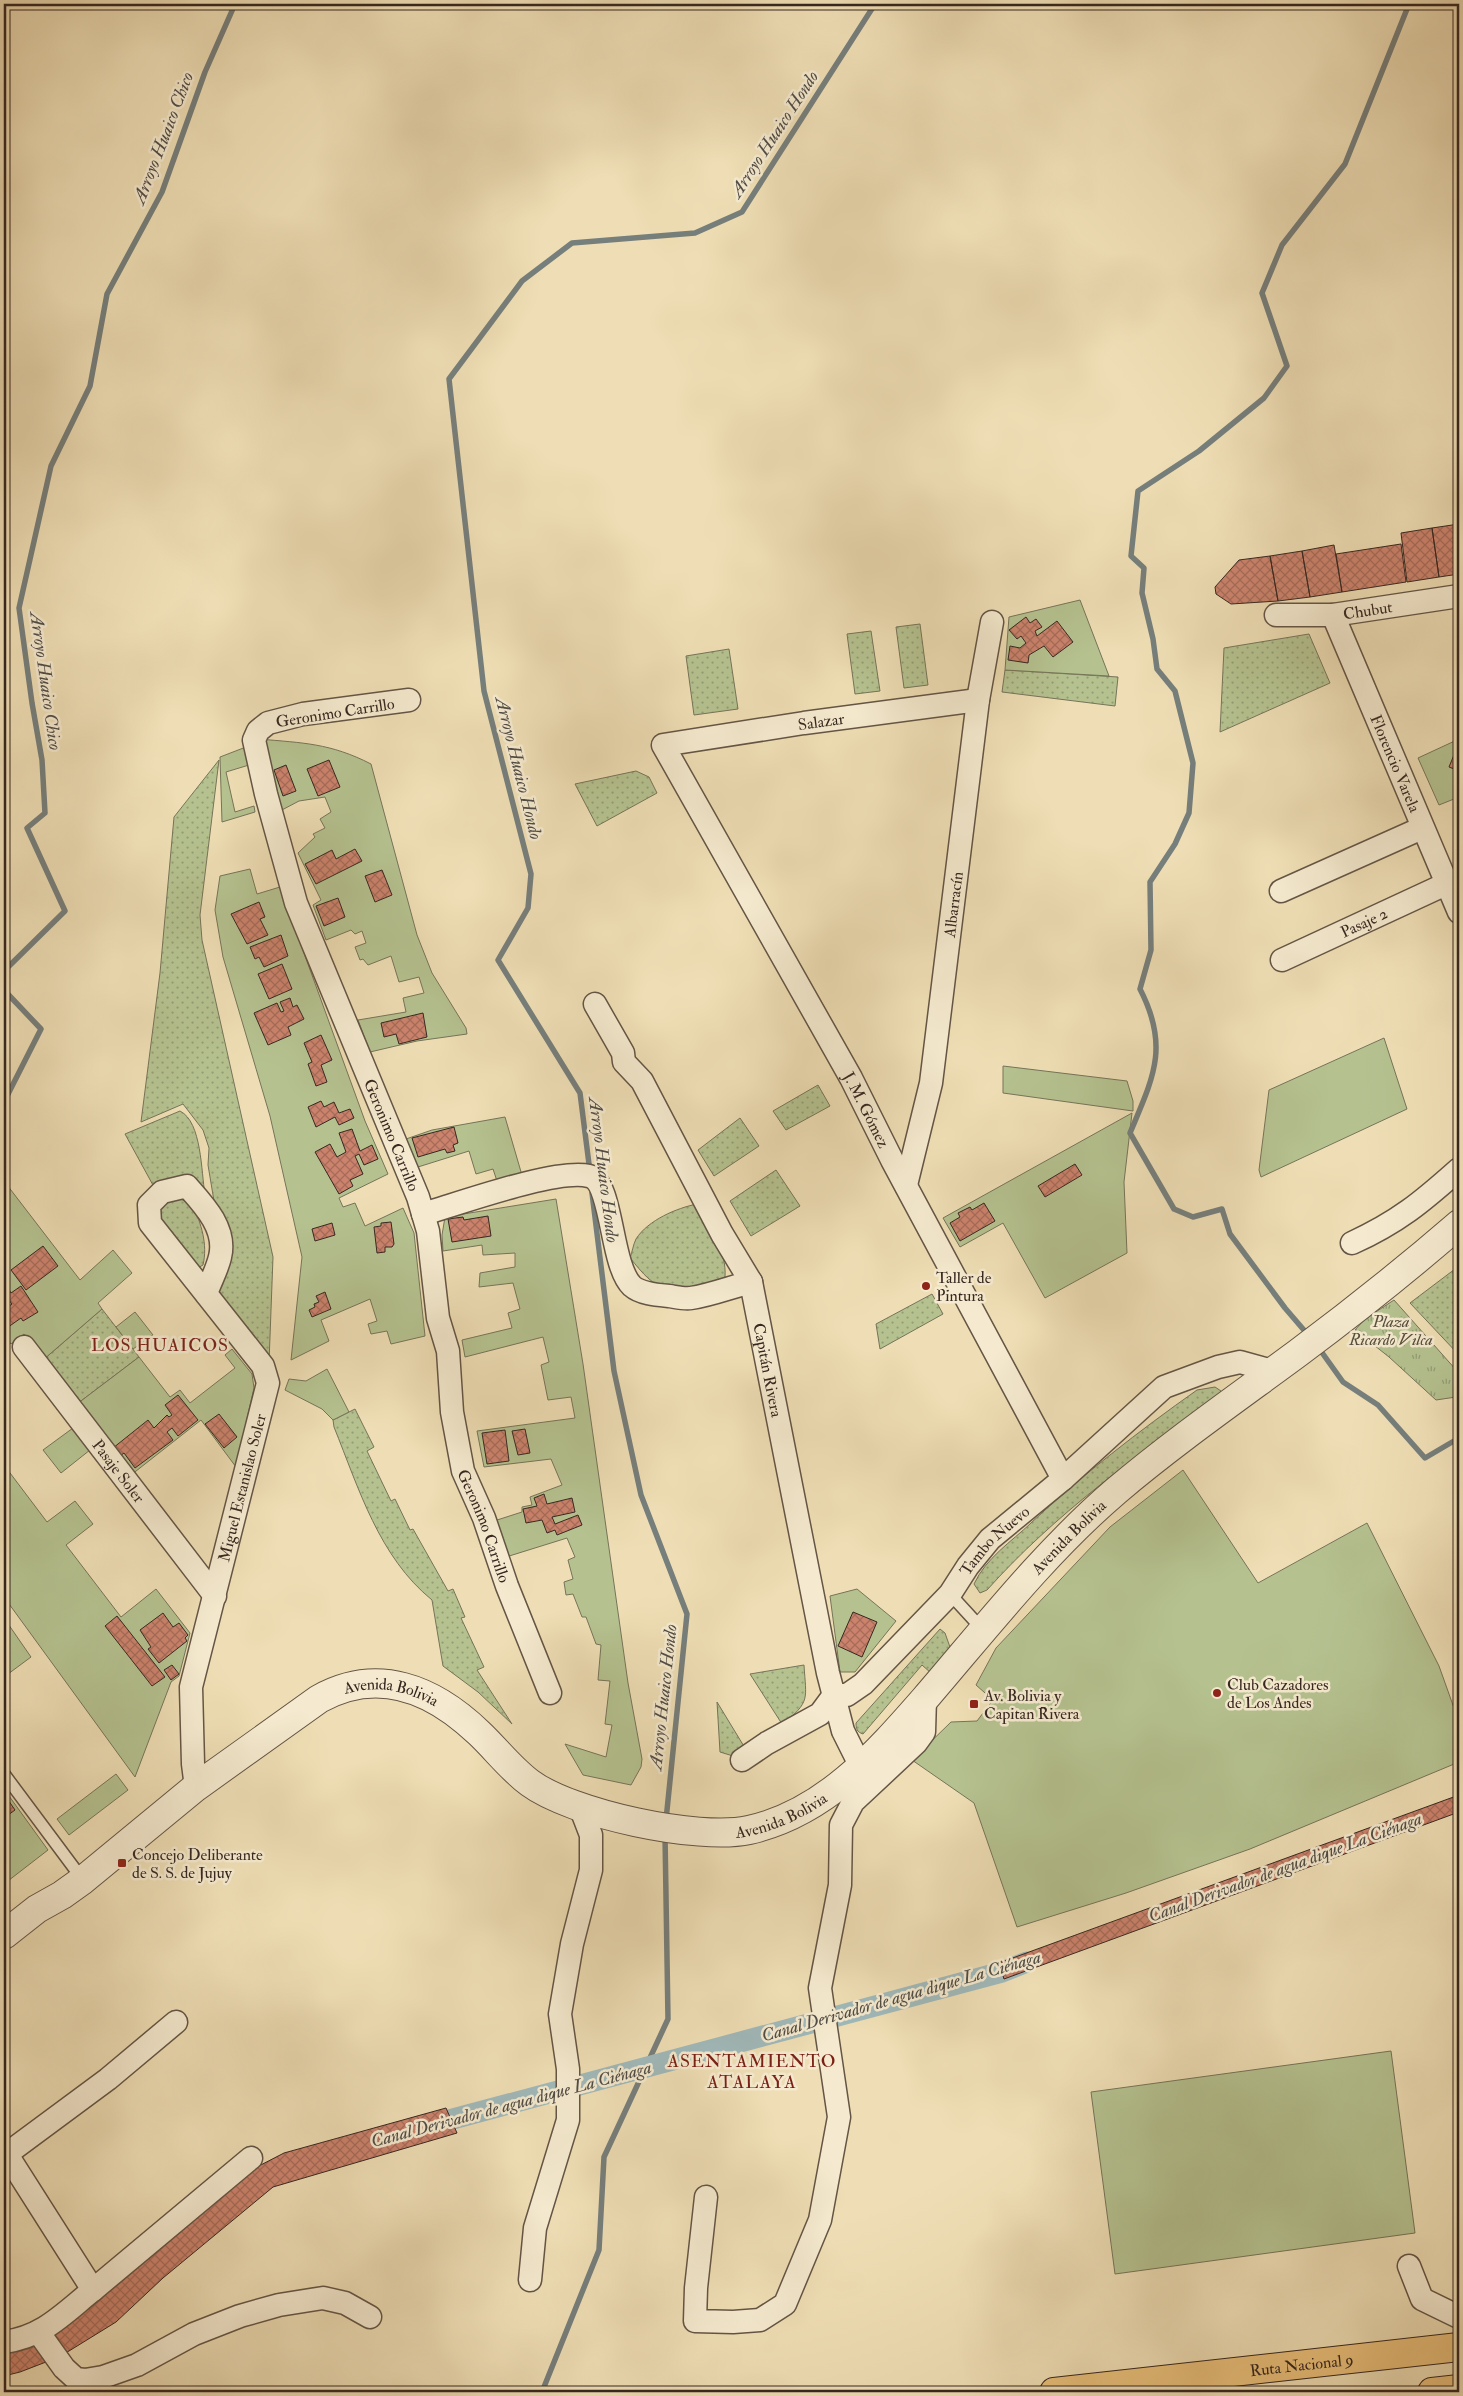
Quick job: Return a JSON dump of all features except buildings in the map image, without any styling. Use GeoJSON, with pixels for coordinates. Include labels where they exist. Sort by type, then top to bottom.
{"type":"FeatureCollection","features":[{"type":"Feature","properties":{"kind":"highway","name":"Ruta Nacional 9"},"geometry":{"type":"LineString","coordinates":[[1054,2392],[1459,2347]]}},
{"type":"Feature","properties":{"kind":"highway"},"geometry":{"type":"LineString","coordinates":[[1432,2392],[1459,2389]]}},
{"type":"Feature","properties":{"kind":"street","name":"Chubut"},"geometry":{"type":"LineString","coordinates":[[1276,615],[1333,615],[1459,596]]}},
{"type":"Feature","properties":{"kind":"street","name":"Florencio Varela"},"geometry":{"type":"LineString","coordinates":[[1333,615],[1459,912]]}},
{"type":"Feature","properties":{"kind":"street","name":"Albarracín"},"geometry":{"type":"LineString","coordinates":[[906,1185],[931,1083],[978,700],[992,622]]}},
{"type":"Feature","properties":{"kind":"street","name":"Geronimo Carrillo"},"geometry":{"type":"LineString","coordinates":[[409,700],[303,714],[268,723],[258,731],[254,740],[266,794],[296,903],[319,961],[364,1062],[423,1214],[428,1231],[438,1318],[448,1351],[448,1376],[452,1412],[463,1471],[484,1518],[507,1586],[550,1693]]}},
{"type":"Feature","properties":{"kind":"street","name":"Salazar"},"geometry":{"type":"LineString","coordinates":[[663,745],[804,723],[978,700]]}},
{"type":"Feature","properties":{"kind":"street","name":"J. M. Gómez"},"geometry":{"type":"LineString","coordinates":[[663,745],[851,1078],[892,1160],[1063,1479]]}},
{"type":"Feature","properties":{"kind":"street"},"geometry":{"type":"LineString","coordinates":[[1281,891],[1422,828]]}},
{"type":"Feature","properties":{"kind":"street","name":"Pasaje 2"},"geometry":{"type":"LineString","coordinates":[[1282,960],[1446,884]]}},
{"type":"Feature","properties":{"kind":"street","name":"Capitán Rivera"},"geometry":{"type":"LineString","coordinates":[[595,1004],[623,1053],[624,1062],[642,1081],[722,1234],[750,1282],[834,1695],[843,1731],[861,1767]]}},
{"type":"Feature","properties":{"kind":"street"},"geometry":{"type":"LineString","coordinates":[[1352,1243],[1385,1228],[1416,1207],[1459,1169]]}},
{"type":"Feature","properties":{"kind":"street"},"geometry":{"type":"LineString","coordinates":[[423,1214],[533,1182],[568,1176],[590,1176],[600,1183],[606,1199],[613,1241],[623,1269],[632,1286],[652,1295],[690,1298],[750,1282]]}},
{"type":"Feature","properties":{"kind":"street","name":"Miguel Estanislao Soler"},"geometry":{"type":"LineString","coordinates":[[196,1787],[193,1764],[191,1686],[268,1383],[263,1366],[206,1294],[150,1223],[149,1205],[162,1192],[187,1186],[209,1210],[218,1232],[220,1256],[206,1294]]}},
{"type":"Feature","properties":{"kind":"street","name":"Avenida Bolivia"},"geometry":{"type":"LineString","coordinates":[[4,1935],[38,1909],[83,1880],[196,1787],[319,1699],[348,1686],[378,1683],[412,1689],[435,1699],[464,1719],[530,1784],[581,1809],[617,1818],[720,1833],[749,1830],[797,1811],[824,1797],[861,1767],[925,1698],[1041,1564],[1110,1497],[1272,1371],[1295,1356],[1344,1318],[1459,1224]]}},
{"type":"Feature","properties":{"kind":"street","name":"Pasaje Soler"},"geometry":{"type":"LineString","coordinates":[[24,1347],[215,1596]]}},
{"type":"Feature","properties":{"kind":"street","name":"Tambo Nuevo"},"geometry":{"type":"LineString","coordinates":[[834,1695],[847,1695],[863,1684],[950,1594],[968,1566],[990,1539],[1063,1479],[1164,1387],[1218,1367],[1240,1362],[1272,1371]]}},
{"type":"Feature","properties":{"kind":"street"},"geometry":{"type":"LineString","coordinates":[[742,1760],[767,1743],[820,1714],[834,1695]]}},
{"type":"Feature","properties":{"kind":"street"},"geometry":{"type":"LineString","coordinates":[[706,2197],[696,2288],[695,2321],[733,2322],[760,2320],[785,2304],[820,2220],[839,2117],[820,1988],[840,1884],[841,1825],[852,1802],[916,1743],[924,1732],[925,1698]]}},
{"type":"Feature","properties":{"kind":"street"},"geometry":{"type":"LineString","coordinates":[[530,2280],[535,2228],[568,2120],[568,2069],[560,2014],[572,1944],[591,1870],[591,1835],[581,1809]]}},
{"type":"Feature","properties":{"kind":"street"},"geometry":{"type":"LineString","coordinates":[[93,2290],[5,2153],[108,2078],[176,2022]]}},
{"type":"Feature","properties":{"kind":"street"},"geometry":{"type":"LineString","coordinates":[[4,2342],[18,2340],[39,2332],[93,2290],[251,2158]]}},
{"type":"Feature","properties":{"kind":"street"},"geometry":{"type":"LineString","coordinates":[[1409,2266],[1422,2299],[1459,2317]]}},
{"type":"Feature","properties":{"kind":"street"},"geometry":{"type":"LineString","coordinates":[[39,2332],[64,2368],[76,2379],[85,2380],[103,2377],[137,2364],[194,2334],[240,2316],[279,2305],[323,2298],[345,2303],[370,2317]]}},
{"type":"Feature","properties":{"kind":"lane"},"geometry":{"type":"LineString","coordinates":[[950,1594],[984,1630]]}},
{"type":"Feature","properties":{"kind":"lane"},"geometry":{"type":"LineString","coordinates":[[4,1774],[83,1880]]}},
{"type":"Feature","properties":{"kind":"green space"},"geometry":{"type":"Polygon","coordinates":[[[1080,600],[1109,676],[1005,670],[1009,617],[1080,600]]]}},
{"type":"Feature","properties":{"kind":"green space"},"geometry":{"type":"Polygon","coordinates":[[[920,624],[928,685],[904,688],[896,627],[920,624]]]}},
{"type":"Feature","properties":{"kind":"green space"},"geometry":{"type":"Polygon","coordinates":[[[871,631],[880,691],[855,694],[847,634],[871,631]]]}},
{"type":"Feature","properties":{"kind":"green space"},"geometry":{"type":"Polygon","coordinates":[[[1309,634],[1330,683],[1220,732],[1224,648],[1309,634]]]}},
{"type":"Feature","properties":{"kind":"green space"},"geometry":{"type":"Polygon","coordinates":[[[729,649],[738,709],[694,715],[686,656],[729,649]]]}},
{"type":"Feature","properties":{"kind":"green space"},"geometry":{"type":"Polygon","coordinates":[[[1005,670],[1118,677],[1115,706],[1002,692],[1005,670]]]}},
{"type":"Feature","properties":{"kind":"green space"},"geometry":{"type":"Polygon","coordinates":[[[259,739],[316,745],[342,752],[371,764],[417,935],[432,973],[466,1028],[467,1034],[417,1041],[370,1052],[358,1020],[406,1012],[403,998],[424,993],[419,977],[399,982],[391,956],[368,965],[363,959],[360,960],[355,947],[366,943],[362,931],[355,934],[351,930],[326,940],[313,905],[321,900],[298,853],[315,837],[313,834],[325,828],[320,819],[331,812],[325,797],[299,801],[280,811],[259,739]]]}},
{"type":"Feature","properties":{"kind":"green space"},"geometry":{"type":"Polygon","coordinates":[[[1459,739],[1459,797],[1439,805],[1418,758],[1459,739]]]}},
{"type":"Feature","properties":{"kind":"green space"},"geometry":{"type":"Polygon","coordinates":[[[246,747],[249,765],[226,772],[235,812],[254,806],[255,812],[222,822],[220,757],[246,747]]]}},
{"type":"Feature","properties":{"kind":"green space"},"geometry":{"type":"Polygon","coordinates":[[[219,760],[200,915],[202,940],[273,1257],[269,1363],[217,1298],[214,1201],[208,1165],[209,1148],[203,1130],[183,1104],[141,1122],[160,973],[174,817],[219,760]]]}},
{"type":"Feature","properties":{"kind":"green space"},"geometry":{"type":"Polygon","coordinates":[[[636,771],[649,777],[657,793],[597,826],[575,784],[636,771]]]}},
{"type":"Feature","properties":{"kind":"green space"},"geometry":{"type":"Polygon","coordinates":[[[250,869],[257,894],[280,887],[365,1121],[388,1174],[339,1198],[343,1207],[355,1203],[365,1226],[403,1208],[414,1233],[425,1336],[391,1344],[387,1331],[371,1334],[368,1324],[377,1321],[370,1299],[321,1320],[329,1341],[291,1360],[302,1257],[270,1116],[223,957],[215,910],[220,876],[250,869]]]}},
{"type":"Feature","properties":{"kind":"green space"},"geometry":{"type":"Polygon","coordinates":[[[1384,1038],[1407,1109],[1261,1177],[1259,1170],[1269,1090],[1384,1038]]]}},
{"type":"Feature","properties":{"kind":"green space"},"geometry":{"type":"Polygon","coordinates":[[[1003,1066],[1127,1081],[1133,1101],[1133,1111],[1003,1093],[1003,1066]]]}},
{"type":"Feature","properties":{"kind":"green space"},"geometry":{"type":"Polygon","coordinates":[[[818,1085],[830,1106],[786,1130],[773,1111],[818,1085]]]}},
{"type":"Feature","properties":{"kind":"green space"},"geometry":{"type":"Polygon","coordinates":[[[180,1111],[187,1117],[197,1136],[205,1194],[154,1187],[125,1134],[180,1111]]]}},
{"type":"Feature","properties":{"kind":"green space"},"geometry":{"type":"Polygon","coordinates":[[[1132,1113],[1124,1182],[1127,1253],[1045,1298],[1003,1223],[960,1247],[943,1218],[1132,1113]]]}},
{"type":"Feature","properties":{"kind":"green space"},"geometry":{"type":"Polygon","coordinates":[[[505,1117],[526,1189],[502,1196],[493,1169],[476,1174],[469,1151],[418,1167],[406,1139],[432,1130],[505,1117]]]}},
{"type":"Feature","properties":{"kind":"green space"},"geometry":{"type":"Polygon","coordinates":[[[740,1118],[759,1146],[714,1176],[698,1150],[740,1118]]]}},
{"type":"Feature","properties":{"kind":"green space"},"geometry":{"type":"Polygon","coordinates":[[[776,1170],[800,1206],[751,1236],[730,1201],[776,1170]]]}},
{"type":"Feature","properties":{"kind":"green space"},"geometry":{"type":"Polygon","coordinates":[[[4,1181],[80,1280],[113,1250],[132,1273],[98,1303],[102,1309],[43,1360],[24,1334],[11,1344],[4,1335],[4,1181]]]}},
{"type":"Feature","properties":{"kind":"green space"},"geometry":{"type":"Polygon","coordinates":[[[176,1197],[193,1205],[201,1227],[205,1249],[203,1265],[196,1269],[157,1218],[156,1207],[176,1197]]]}},
{"type":"Feature","properties":{"kind":"green space"},"geometry":{"type":"Polygon","coordinates":[[[556,1199],[583,1364],[628,1683],[642,1759],[641,1767],[631,1785],[583,1775],[565,1744],[606,1757],[612,1725],[605,1724],[610,1681],[598,1680],[601,1645],[596,1644],[586,1617],[582,1617],[573,1594],[566,1595],[564,1582],[573,1579],[568,1560],[575,1557],[567,1538],[506,1557],[494,1521],[522,1512],[522,1507],[532,1505],[530,1497],[562,1485],[551,1459],[484,1467],[477,1431],[575,1418],[571,1397],[548,1400],[541,1365],[549,1362],[543,1337],[465,1357],[462,1340],[512,1328],[508,1313],[520,1309],[513,1283],[479,1287],[480,1273],[515,1267],[515,1253],[483,1255],[482,1245],[443,1251],[442,1235],[445,1217],[556,1199]]]}},
{"type":"Feature","properties":{"kind":"green space"},"geometry":{"type":"Polygon","coordinates":[[[697,1204],[720,1248],[725,1267],[725,1277],[697,1287],[676,1289],[657,1284],[646,1277],[630,1258],[636,1239],[641,1232],[655,1221],[681,1208],[697,1204]]]}},
{"type":"Feature","properties":{"kind":"green space"},"geometry":{"type":"Polygon","coordinates":[[[1459,1266],[1459,1355],[1410,1303],[1459,1266]]]}},
{"type":"Feature","properties":{"kind":"green space"},"geometry":{"type":"Polygon","coordinates":[[[932,1294],[943,1314],[880,1349],[876,1324],[932,1294]]]}},
{"type":"Feature","properties":{"kind":"green space","name":"Plaza Ricardo Vilca"},"geometry":{"type":"Polygon","coordinates":[[[1394,1300],[1457,1371],[1456,1397],[1436,1400],[1389,1357],[1355,1330],[1365,1319],[1394,1300]]]}},
{"type":"Feature","properties":{"kind":"green space"},"geometry":{"type":"Polygon","coordinates":[[[102,1309],[139,1357],[77,1404],[43,1360],[102,1309]]]}},
{"type":"Feature","properties":{"kind":"green space"},"geometry":{"type":"Polygon","coordinates":[[[135,1312],[153,1335],[133,1349],[116,1327],[135,1312]]]}},
{"type":"Feature","properties":{"kind":"green space"},"geometry":{"type":"Polygon","coordinates":[[[232,1349],[252,1374],[254,1388],[236,1467],[201,1420],[131,1475],[77,1404],[139,1357],[170,1397],[180,1390],[190,1403],[235,1368],[225,1355],[232,1349]]]}},
{"type":"Feature","properties":{"kind":"green space"},"geometry":{"type":"Polygon","coordinates":[[[327,1369],[349,1412],[333,1420],[322,1409],[285,1390],[289,1379],[306,1381],[327,1369]]]}},
{"type":"Feature","properties":{"kind":"green space"},"geometry":{"type":"Polygon","coordinates":[[[1215,1387],[1221,1391],[1219,1397],[1097,1487],[1040,1536],[987,1590],[980,1593],[974,1584],[985,1566],[999,1551],[1070,1488],[1132,1437],[1197,1390],[1215,1387]]]}},
{"type":"Feature","properties":{"kind":"green space"},"geometry":{"type":"Polygon","coordinates":[[[355,1409],[374,1447],[367,1451],[391,1501],[395,1499],[410,1530],[413,1529],[448,1591],[453,1589],[465,1617],[461,1618],[484,1667],[477,1670],[512,1724],[478,1692],[443,1666],[432,1600],[398,1564],[384,1543],[362,1498],[334,1427],[333,1420],[355,1409]]]}},
{"type":"Feature","properties":{"kind":"green space"},"geometry":{"type":"Polygon","coordinates":[[[73,1428],[90,1450],[61,1473],[43,1450],[73,1428]]]}},
{"type":"Feature","properties":{"kind":"green space"},"geometry":{"type":"Polygon","coordinates":[[[4,1465],[47,1522],[75,1501],[93,1524],[66,1545],[121,1617],[156,1589],[190,1633],[179,1676],[171,1682],[135,1777],[4,1597],[4,1465]]]}},
{"type":"Feature","properties":{"kind":"green space","name":"Club Cazadores de Los Andes"},"geometry":{"type":"Polygon","coordinates":[[[1183,1470],[1258,1583],[1367,1523],[1439,1666],[1459,1722],[1459,1762],[1250,1849],[1126,1893],[1017,1927],[974,1803],[912,1760],[951,1722],[977,1721],[993,1700],[976,1685],[996,1648],[1110,1527],[1183,1470]]]}},
{"type":"Feature","properties":{"kind":"green space"},"geometry":{"type":"Polygon","coordinates":[[[857,1589],[896,1621],[855,1672],[840,1672],[830,1596],[857,1589]]]}},
{"type":"Feature","properties":{"kind":"green space"},"geometry":{"type":"Polygon","coordinates":[[[4,1618],[31,1657],[4,1677],[4,1618]]]}},
{"type":"Feature","properties":{"kind":"green space"},"geometry":{"type":"Polygon","coordinates":[[[940,1629],[945,1633],[951,1650],[931,1673],[922,1665],[863,1734],[859,1732],[856,1723],[940,1629]]]}},
{"type":"Feature","properties":{"kind":"green space"},"geometry":{"type":"Polygon","coordinates":[[[804,1665],[805,1699],[798,1710],[782,1724],[750,1674],[804,1665]]]}},
{"type":"Feature","properties":{"kind":"green space"},"geometry":{"type":"Polygon","coordinates":[[[717,1702],[745,1748],[733,1756],[720,1752],[717,1702]]]}},
{"type":"Feature","properties":{"kind":"green space"},"geometry":{"type":"Polygon","coordinates":[[[116,1774],[128,1790],[69,1835],[57,1819],[116,1774]]]}},
{"type":"Feature","properties":{"kind":"green space"},"geometry":{"type":"Polygon","coordinates":[[[4,1789],[48,1850],[4,1884],[4,1789]]]}},
{"type":"Feature","properties":{"kind":"green space"},"geometry":{"type":"Polygon","coordinates":[[[1391,2051],[1415,2233],[1115,2274],[1091,2092],[1391,2051]]]}},
{"type":"Feature","properties":{"kind":"waterway","name":"Arroyo Huaico Chico"},"geometry":{"type":"LineString","coordinates":[[4,971],[65,911],[27,828],[45,813],[42,760],[19,608],[51,466],[90,386],[107,294],[162,192],[205,72],[235,4]]}},
{"type":"Feature","properties":{"kind":"waterway","name":"Arroyo Huaico Hondo"},"geometry":{"type":"LineString","coordinates":[[590,1172],[580,1093],[498,960],[528,908],[531,874],[484,691],[449,379],[522,281],[572,243],[695,233],[742,212],[875,4]]}},
{"type":"Feature","properties":{"kind":"waterway","name":"Arroyo Huaico Hondo"},"geometry":{"type":"LineString","coordinates":[[1309,1336],[1285,1308],[1230,1234],[1222,1209],[1193,1217],[1174,1209],[1130,1133],[1151,1079],[1155,1062],[1154,1028],[1140,989],[1151,950],[1150,882],[1175,844],[1189,813],[1193,763],[1175,691],[1157,669],[1153,639],[1142,593],[1144,568],[1131,556],[1138,491],[1199,451],[1264,398],[1287,366],[1262,293],[1282,245],[1345,164],[1409,4]]}},
{"type":"Feature","properties":{"kind":"waterway","name":"Arroyo Huaico Chico"},"geometry":{"type":"LineString","coordinates":[[4,990],[41,1029],[4,1102]]}},
{"type":"Feature","properties":{"kind":"waterway","name":"Arroyo Huaico Hondo"},"geometry":{"type":"LineString","coordinates":[[592,1193],[614,1371],[641,1495],[687,1614],[666,1820]]}},
{"type":"Feature","properties":{"kind":"waterway","name":"Arroyo Huaico Hondo"},"geometry":{"type":"LineString","coordinates":[[1318,1347],[1343,1382],[1378,1405],[1425,1458],[1459,1438]]}},
{"type":"Feature","properties":{"kind":"waterway","name":"Arroyo Huaico Hondo"},"geometry":{"type":"LineString","coordinates":[[542,2392],[599,2250],[604,2157],[668,2019],[665,1835]]}},
{"type":"Feature","properties":{"kind":"waterway","name":"Canal Derivador de agua dique La Ciénaga"},"geometry":{"type":"LineString","coordinates":[[423,2127],[1002,1972],[1027,1962]]}},
{"type":"Feature","properties":{"kind":"place","name":"Taller de Pintura"},"geometry":{"type":"Point","coordinates":[926,1286]}},
{"type":"Feature","properties":{"kind":"place","name":"Club Cazadores de Los Andes"},"geometry":{"type":"Point","coordinates":[1217,1693]}},
{"type":"Feature","properties":{"kind":"place","name":"Av. Bolivia y Capitan Rivera"},"geometry":{"type":"Point","coordinates":[974,1704]}},
{"type":"Feature","properties":{"kind":"place","name":"Concejo Deliberante de S. S. de Jujuy"},"geometry":{"type":"Point","coordinates":[122,1863]}},
{"type":"Feature","properties":{"kind":"district","name":"LOS HUAICOS"},"geometry":{"type":"Point","coordinates":[160,1345]}},
{"type":"Feature","properties":{"kind":"district","name":"ASENTAMIENTO ATALAYA"},"geometry":{"type":"Point","coordinates":[752,2071]}}]}
